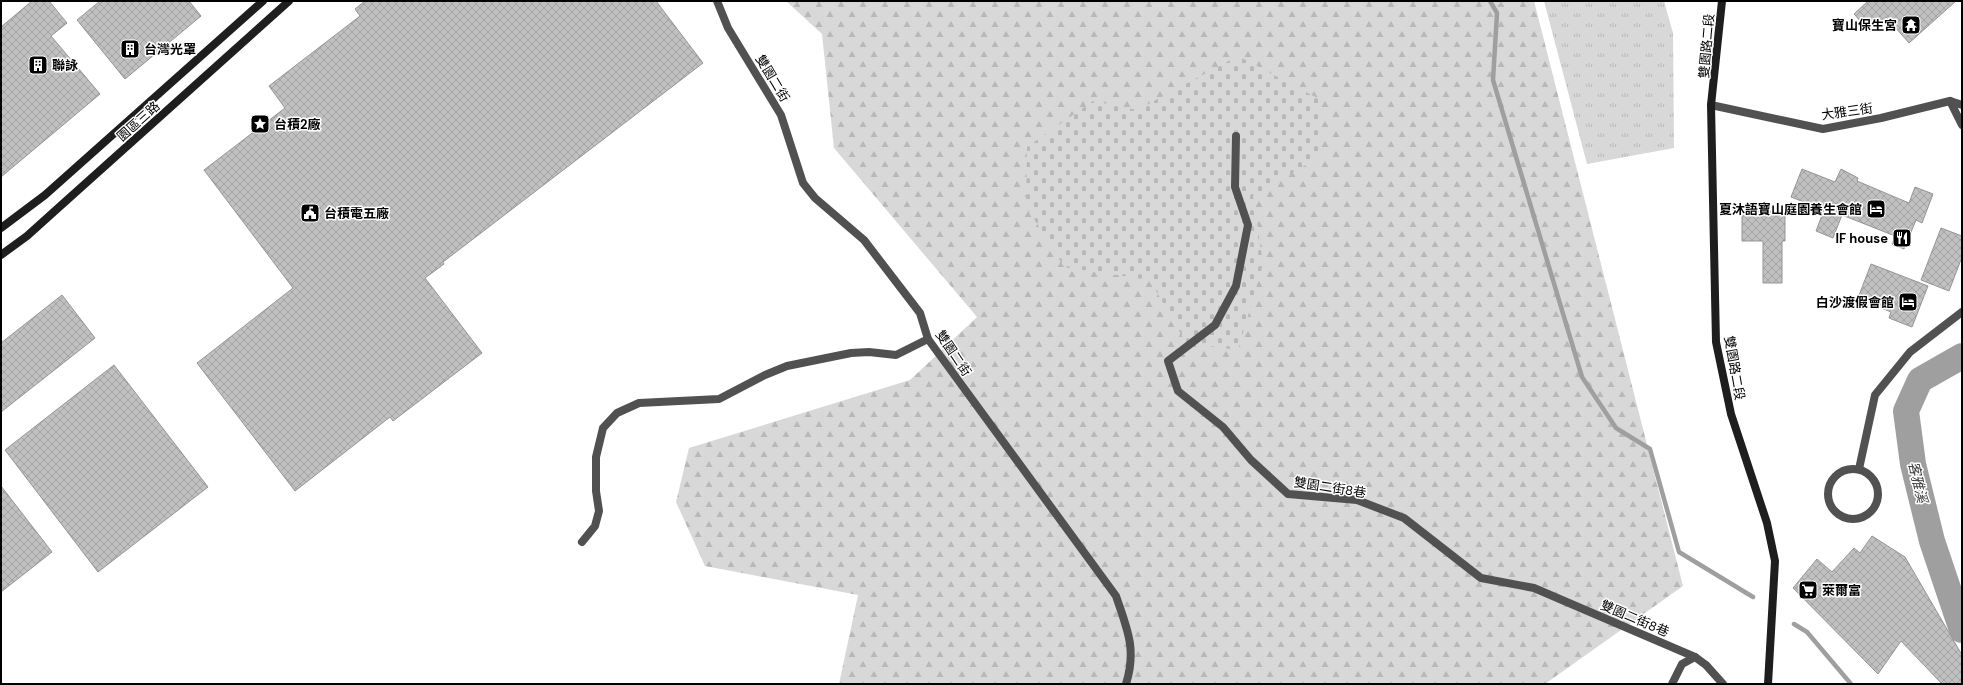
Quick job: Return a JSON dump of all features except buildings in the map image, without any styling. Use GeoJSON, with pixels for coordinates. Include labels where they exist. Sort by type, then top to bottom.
{"type":"FeatureCollection","features":[{"type":"Feature","properties":{"kind":"street","name":"園區三路"},"geometry":{"type":"LineString","coordinates":[[1,228],[45,195],[262,1]]}},
{"type":"Feature","properties":{"kind":"street","name":"園區三路"},"geometry":{"type":"LineString","coordinates":[[1,255],[27,236],[58,209],[289,1]]}},
{"type":"Feature","properties":{"kind":"street","name":"雙園二街"},"geometry":{"type":"LineString","coordinates":[[717,1],[728,28],[781,115],[803,183],[815,198],[864,240],[920,313],[928,339],[1116,596],[1128,632],[1132,659],[1126,684]]}},
{"type":"Feature","properties":{"kind":"street","name":"雙園路二段"},"geometry":{"type":"LineString","coordinates":[[1722,1],[1711,105],[1716,342],[1731,414],[1767,523],[1775,561],[1768,684]]}},
{"type":"Feature","properties":{"kind":"street"},"geometry":{"type":"LineString","coordinates":[[1950,101],[1962,105]]}},
{"type":"Feature","properties":{"kind":"street"},"geometry":{"type":"LineString","coordinates":[[1950,101],[1962,125]]}},
{"type":"Feature","properties":{"kind":"street","name":"大雅三街"},"geometry":{"type":"LineString","coordinates":[[1711,105],[1823,129],[1881,118],[1950,101]]}},
{"type":"Feature","properties":{"kind":"street","name":"雙園二街8巷"},"geometry":{"type":"LineString","coordinates":[[1236,136],[1235,187],[1248,225],[1236,286],[1215,325],[1168,361],[1178,391],[1223,427],[1251,460],[1288,494],[1357,500],[1404,518],[1481,578],[1534,588],[1695,657]]}},
{"type":"Feature","properties":{"kind":"street"},"geometry":{"type":"LineString","coordinates":[[1859,469],[1875,395],[1910,352],[1962,312]]}},
{"type":"Feature","properties":{"kind":"street"},"geometry":{"type":"LineString","coordinates":[[582,542],[595,526],[599,511],[596,491],[596,457],[603,428],[617,413],[639,403],[719,399],[765,374],[787,366],[851,353],[869,352],[896,355],[928,339]]}},
{"type":"Feature","properties":{"kind":"street"},"geometry":{"type":"LineString","coordinates":[[1859,469],[1873,478],[1878,489],[1877,501],[1868,515],[1852,519],[1843,518],[1836,513],[1828,498],[1830,482],[1842,470],[1859,469]]}},
{"type":"Feature","properties":{"kind":"street"},"geometry":{"type":"LineString","coordinates":[[1672,684],[1682,664],[1695,657],[1706,665],[1723,684]]}},
{"type":"Feature","properties":{"kind":"green space"},"geometry":{"type":"Polygon","coordinates":[[[786,1],[1534,1],[1683,586],[1545,684],[839,684],[858,595],[705,566],[676,502],[689,448],[910,380],[977,317],[834,148],[822,34],[786,1]]]}},
{"type":"Feature","properties":{"kind":"green space"},"geometry":{"type":"Polygon","coordinates":[[[1544,1],[1664,1],[1673,33],[1674,148],[1587,164],[1544,1]]]}},
{"type":"Feature","properties":{"kind":"green space"},"geometry":{"type":"Polygon","coordinates":[[[1238,56],[1321,100],[1321,156],[1253,196],[1263,264],[1238,350],[1186,343],[1150,280],[1064,267],[1026,206],[1027,147],[1093,101],[1137,110],[1238,56]]]}},
{"type":"Feature","properties":{"kind":"waterway"},"geometry":{"type":"LineString","coordinates":[[1490,1],[1497,13],[1493,80],[1582,377],[1616,428],[1650,449],[1679,552],[1753,597]]}},
{"type":"Feature","properties":{"kind":"waterway","name":"客雅溪"},"geometry":{"type":"LineString","coordinates":[[1962,356],[1920,380],[1906,411],[1913,464],[1932,541],[1962,630]]}},
{"type":"Feature","properties":{"kind":"waterway"},"geometry":{"type":"LineString","coordinates":[[1794,624],[1807,632],[1851,684]]}},
{"type":"Feature","properties":{"kind":"place","name":"寶山保生宮"},"geometry":{"type":"Point","coordinates":[1911,25]}},
{"type":"Feature","properties":{"kind":"place","name":"台灣光罩"},"geometry":{"type":"Point","coordinates":[130,49]}},
{"type":"Feature","properties":{"kind":"place","name":"聯詠"},"geometry":{"type":"Point","coordinates":[38,65]}},
{"type":"Feature","properties":{"kind":"place","name":"台積2廠"},"geometry":{"type":"Point","coordinates":[260,124]}},
{"type":"Feature","properties":{"kind":"place","name":"夏沐語寶山庭園養生會館"},"geometry":{"type":"Point","coordinates":[1876,209]}},
{"type":"Feature","properties":{"kind":"place","name":"台積電五廠"},"geometry":{"type":"Point","coordinates":[310,213]}},
{"type":"Feature","properties":{"kind":"place","name":"IF house"},"geometry":{"type":"Point","coordinates":[1902,238]}},
{"type":"Feature","properties":{"kind":"place","name":"白沙渡假會館"},"geometry":{"type":"Point","coordinates":[1908,302]}},
{"type":"Feature","properties":{"kind":"place","name":"萊爾富"},"geometry":{"type":"Point","coordinates":[1808,590]}}]}
